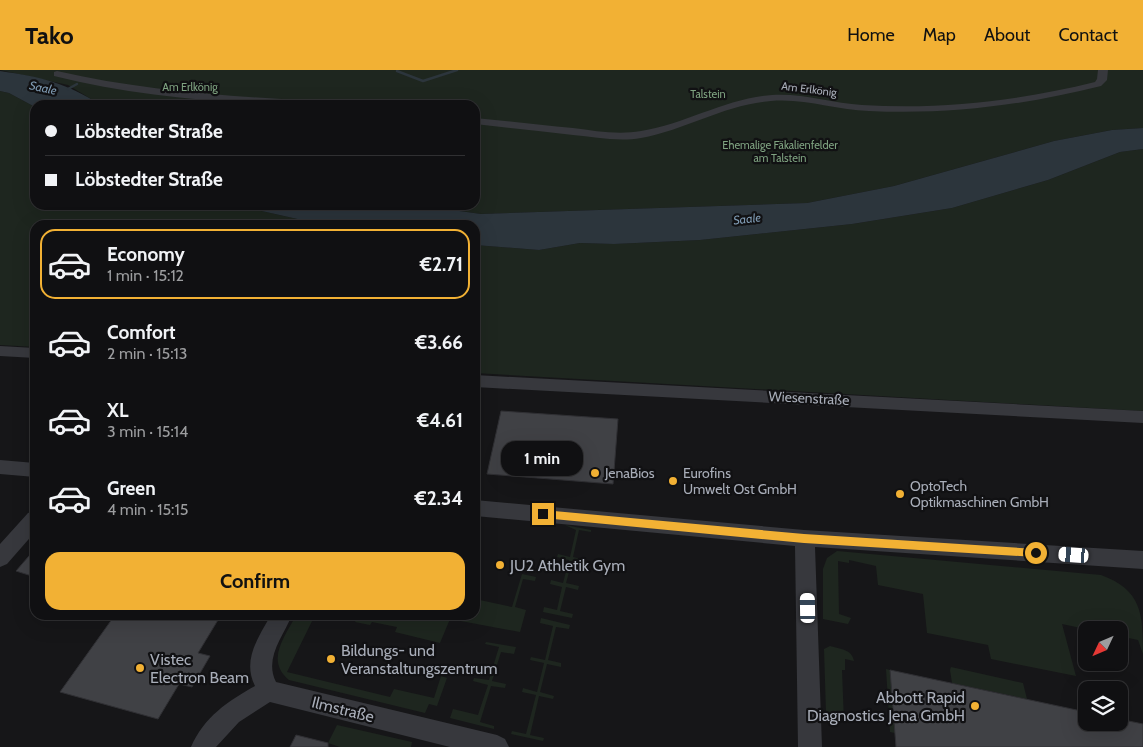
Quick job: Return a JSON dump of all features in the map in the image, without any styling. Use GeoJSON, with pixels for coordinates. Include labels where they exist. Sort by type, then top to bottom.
{"type":"FeatureCollection","features":[{"type":"Feature","properties":{"kind":"street","name":"Am Erlkönig"},"geometry":{"type":"LineString","coordinates":[[480,122],[624,138],[641,136],[715,112],[769,98],[792,98],[866,108],[925,110],[977,108],[1098,84],[1102,80],[1103,70]]}},
{"type":"Feature","properties":{"kind":"street"},"geometry":{"type":"LineString","coordinates":[[57,74],[92,82],[199,97],[249,100]]}},
{"type":"Feature","properties":{"kind":"street"},"geometry":{"type":"LineString","coordinates":[[0,351],[30,353]]}},
{"type":"Feature","properties":{"kind":"street","name":"Wiesenstraße"},"geometry":{"type":"LineString","coordinates":[[480,381],[1143,417]]}},
{"type":"Feature","properties":{"kind":"street"},"geometry":{"type":"LineString","coordinates":[[0,467],[30,470]]}},
{"type":"Feature","properties":{"kind":"street"},"geometry":{"type":"LineString","coordinates":[[480,508],[804,538],[1143,560]]}},
{"type":"Feature","properties":{"kind":"street"},"geometry":{"type":"LineString","coordinates":[[0,558],[30,525]]}},
{"type":"Feature","properties":{"kind":"street"},"geometry":{"type":"LineString","coordinates":[[804,538],[807,569],[810,747]]}},
{"type":"Feature","properties":{"kind":"street"},"geometry":{"type":"LineString","coordinates":[[203,747],[210,734],[231,711],[269,691],[260,673],[262,653],[279,620]]}},
{"type":"Feature","properties":{"kind":"street","name":"Ilmstraße"},"geometry":{"type":"LineString","coordinates":[[269,691],[497,747]]}},
{"type":"Feature","properties":{"kind":"green space"},"geometry":{"type":"Polygon","coordinates":[[[0,70],[1143,70],[1143,128],[1112,130],[1054,141],[894,186],[807,203],[481,214],[453,210],[480,210],[480,100],[93,100],[68,85],[0,70]]]}},
{"type":"Feature","properties":{"kind":"green space"},"geometry":{"type":"Polygon","coordinates":[[[0,91],[9,93],[30,104],[30,210],[257,210],[302,220],[30,220],[30,347],[0,345],[0,91]]]}},
{"type":"Feature","properties":{"kind":"green space"},"geometry":{"type":"Polygon","coordinates":[[[1143,149],[1143,411],[480,373],[480,245],[539,250],[580,243],[614,244],[700,240],[852,224],[952,208],[1048,180],[1120,152],[1143,149]]]}},
{"type":"Feature","properties":{"kind":"green space"},"geometry":{"type":"Polygon","coordinates":[[[565,525],[591,530],[591,532],[579,530],[573,557],[585,560],[584,563],[572,561],[566,583],[579,586],[578,590],[566,587],[560,611],[573,614],[572,618],[543,612],[544,607],[557,610],[562,587],[550,584],[551,580],[563,583],[569,560],[557,557],[558,554],[570,557],[576,530],[565,525]]]}},
{"type":"Feature","properties":{"kind":"green space"},"geometry":{"type":"Polygon","coordinates":[[[837,551],[1101,575],[1125,588],[1137,605],[1141,615],[1143,654],[1138,640],[1128,638],[1128,621],[1078,621],[1078,627],[1062,624],[1076,676],[991,659],[988,645],[927,633],[923,594],[878,585],[876,566],[849,560],[849,563],[838,561],[839,614],[851,618],[848,624],[823,619],[823,569],[827,558],[837,551]]]}},
{"type":"Feature","properties":{"kind":"green space"},"geometry":{"type":"Polygon","coordinates":[[[522,574],[536,577],[535,581],[523,579],[515,607],[526,610],[520,632],[455,620],[480,620],[480,600],[512,607],[522,574]]]}},
{"type":"Feature","properties":{"kind":"green space"},"geometry":{"type":"Polygon","coordinates":[[[541,618],[570,625],[569,629],[556,627],[548,660],[561,663],[561,667],[547,664],[540,692],[554,696],[553,699],[539,696],[530,735],[544,738],[543,741],[511,734],[512,731],[526,734],[536,695],[522,692],[523,688],[537,692],[544,663],[530,660],[531,657],[545,660],[553,626],[540,623],[541,618]]]}},
{"type":"Feature","properties":{"kind":"green space"},"geometry":{"type":"Polygon","coordinates":[[[293,620],[313,620],[287,672],[390,697],[394,689],[434,698],[441,676],[447,678],[437,706],[429,704],[425,713],[289,680],[278,664],[279,648],[293,620]]]}},
{"type":"Feature","properties":{"kind":"green space"},"geometry":{"type":"Polygon","coordinates":[[[356,620],[450,620],[440,643],[395,632],[397,627],[372,622],[370,625],[355,622],[356,620]]]}},
{"type":"Feature","properties":{"kind":"green space"},"geometry":{"type":"Polygon","coordinates":[[[486,642],[516,647],[514,654],[501,652],[492,681],[506,684],[505,688],[491,686],[480,722],[494,726],[494,729],[450,718],[453,709],[478,715],[488,685],[473,681],[474,678],[489,680],[499,647],[485,644],[486,642]]]}},
{"type":"Feature","properties":{"kind":"green space"},"geometry":{"type":"Polygon","coordinates":[[[830,646],[848,652],[854,661],[845,659],[845,670],[842,670],[844,722],[830,718],[830,714],[826,713],[824,649],[830,646]]]}},
{"type":"Feature","properties":{"kind":"green space"},"geometry":{"type":"Polygon","coordinates":[[[951,667],[1023,683],[1027,699],[952,683],[951,667]]]}},
{"type":"Feature","properties":{"kind":"green space"},"geometry":{"type":"Polygon","coordinates":[[[886,669],[890,670],[895,733],[890,732],[886,669]]]}},
{"type":"Feature","properties":{"kind":"green space"},"geometry":{"type":"Polygon","coordinates":[[[337,725],[412,742],[411,747],[340,747],[328,743],[337,725]]]}},
{"type":"Feature","properties":{"kind":"water","name":"Saale"},"geometry":{"type":"Polygon","coordinates":[[[0,71],[53,82],[93,100],[30,100],[30,104],[9,93],[0,91],[0,71]]]}},
{"type":"Feature","properties":{"kind":"water","name":"Saale"},"geometry":{"type":"Polygon","coordinates":[[[1143,128],[1143,149],[1120,152],[1048,180],[952,208],[852,224],[700,240],[614,244],[580,243],[539,250],[480,245],[480,220],[302,220],[257,210],[453,210],[481,214],[807,203],[894,186],[1054,141],[1112,130],[1143,128]]]}},
{"type":"Feature","properties":{"kind":"building"},"geometry":{"type":"Polygon","coordinates":[[[501,411],[618,419],[613,484],[487,474],[501,411]]]}},
{"type":"Feature","properties":{"kind":"building"},"geometry":{"type":"Polygon","coordinates":[[[30,555],[30,575],[16,571],[30,555]]]}},
{"type":"Feature","properties":{"kind":"building","name":"Vistec Electron Beam"},"geometry":{"type":"Polygon","coordinates":[[[111,620],[218,620],[198,653],[210,656],[192,687],[179,684],[158,719],[60,692],[111,620]]]}},
{"type":"Feature","properties":{"kind":"building","name":"Abbott Rapid Diagnostics Jena GmbH"},"geometry":{"type":"Polygon","coordinates":[[[890,670],[1078,710],[1078,731],[1128,731],[1128,721],[1143,724],[1143,747],[896,747],[890,670]]]}},
{"type":"Feature","properties":{"kind":"building"},"geometry":{"type":"Polygon","coordinates":[[[296,735],[328,743],[328,747],[290,747],[296,735]]]}},
{"type":"Feature","properties":{"kind":"waterway"},"geometry":{"type":"LineString","coordinates":[[397,71],[423,81],[457,70]]}},
{"type":"Feature","properties":{"kind":"waterway"},"geometry":{"type":"LineString","coordinates":[[68,89],[77,84]]}},
{"type":"Feature","properties":{"kind":"place","name":"JenaBios"},"geometry":{"type":"Point","coordinates":[595,473]}},
{"type":"Feature","properties":{"kind":"place","name":"Eurofins Umwelt Ost GmbH"},"geometry":{"type":"Point","coordinates":[673,481]}},
{"type":"Feature","properties":{"kind":"place","name":"OptoTech Optikmaschinen GmbH"},"geometry":{"type":"Point","coordinates":[900,494]}},
{"type":"Feature","properties":{"kind":"place","name":"JU2 Athletik Gym"},"geometry":{"type":"Point","coordinates":[500,565]}},
{"type":"Feature","properties":{"kind":"place","name":"Bildungs- und Veranstaltungszentrum"},"geometry":{"type":"Point","coordinates":[331,659]}},
{"type":"Feature","properties":{"kind":"place","name":"Vistec Electron Beam"},"geometry":{"type":"Point","coordinates":[140,668]}},
{"type":"Feature","properties":{"kind":"place","name":"Abbott Rapid Diagnostics Jena GmbH"},"geometry":{"type":"Point","coordinates":[975,706]}},
{"type":"Feature","properties":{"kind":"route"},"geometry":{"type":"LineString","coordinates":[[543,514],[804,538],[1036,553]]}},
{"type":"Feature","properties":{"kind":"park label","name":"Talstein"},"geometry":{"type":"Point","coordinates":[708,94]}},
{"type":"Feature","properties":{"kind":"park label","name":"Ehemalige Fäkalienfelder am Talstein"},"geometry":{"type":"Point","coordinates":[780,151]}}]}
